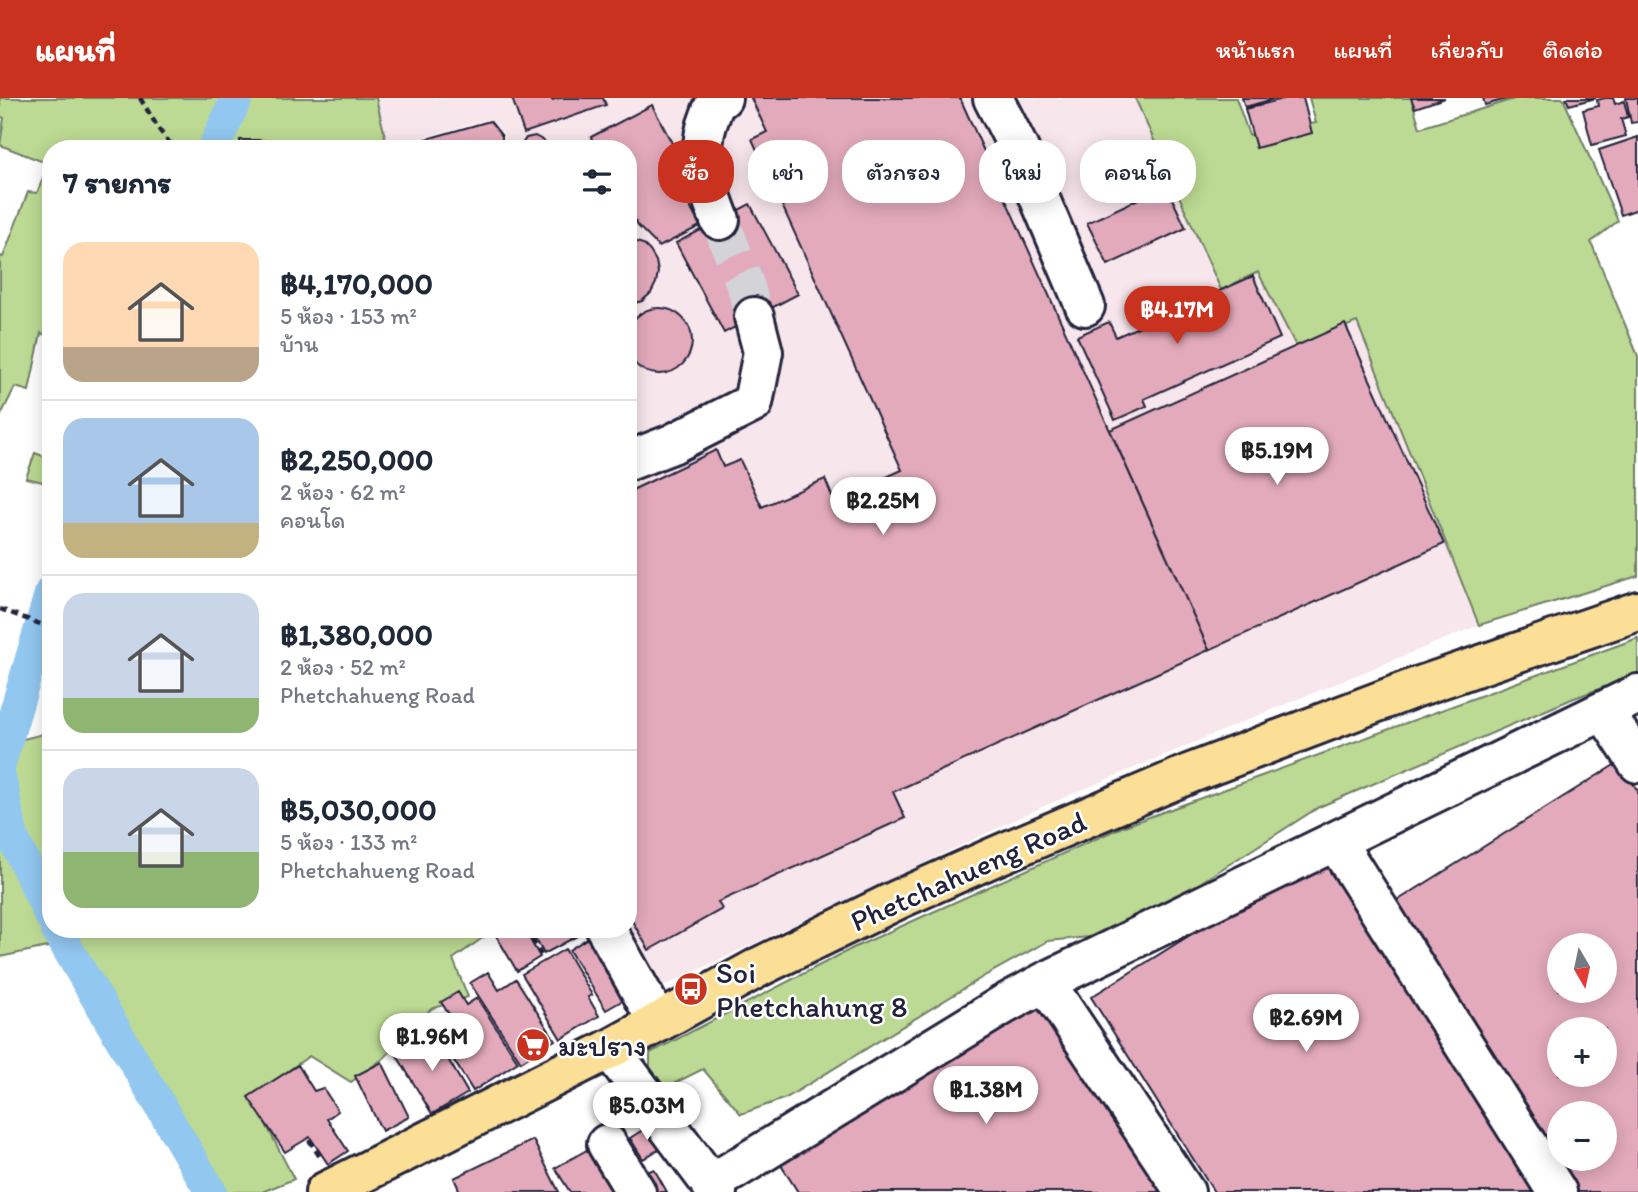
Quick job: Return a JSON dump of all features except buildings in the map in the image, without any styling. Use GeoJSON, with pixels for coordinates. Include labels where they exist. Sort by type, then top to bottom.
{"type":"FeatureCollection","features":[{"type":"Feature","properties":{"kind":"main road","name":"Phetchahueng Road"},"geometry":{"type":"LineString","coordinates":[[325,1192],[610,1049],[761,967],[899,899],[1191,773],[1418,687],[1638,611]]}},
{"type":"Feature","properties":{"kind":"street"},"geometry":{"type":"LineString","coordinates":[[720,220],[706,184],[702,136],[716,102],[722,98]]}},
{"type":"Feature","properties":{"kind":"street"},"geometry":{"type":"LineString","coordinates":[[993,98],[1018,147],[1085,306]]}},
{"type":"Feature","properties":{"kind":"street"},"geometry":{"type":"LineString","coordinates":[[637,458],[672,444],[753,403],[763,352],[754,317]]}},
{"type":"Feature","properties":{"kind":"street"},"geometry":{"type":"LineString","coordinates":[[610,1049],[714,1188],[1003,1005],[1045,982],[1638,694]]}},
{"type":"Feature","properties":{"kind":"street"},"geometry":{"type":"LineString","coordinates":[[1604,711],[1638,763]]}},
{"type":"Feature","properties":{"kind":"street"},"geometry":{"type":"LineString","coordinates":[[1336,842],[1557,1192]]}},
{"type":"Feature","properties":{"kind":"street"},"geometry":{"type":"LineString","coordinates":[[611,938],[658,1022]]}},
{"type":"Feature","properties":{"kind":"street"},"geometry":{"type":"LineString","coordinates":[[1045,982],[1185,1192]]}},
{"type":"Feature","properties":{"kind":"street"},"geometry":{"type":"LineString","coordinates":[[607,1144],[636,1192]]}},
{"type":"Feature","properties":{"kind":"path"},"geometry":{"type":"LineString","coordinates":[[140,98],[168,140]]}},
{"type":"Feature","properties":{"kind":"path"},"geometry":{"type":"LineString","coordinates":[[0,609],[42,625]]}},
{"type":"Feature","properties":{"kind":"path"},"geometry":{"type":"LineString","coordinates":[[531,938],[541,955]]}},
{"type":"Feature","properties":{"kind":"shaded area"},"geometry":{"type":"Polygon","coordinates":[[[376,98],[1135,98],[1153,140],[1080,140],[1080,203],[1196,203],[1258,272],[1357,321],[1479,625],[1042,807],[658,989],[628,938],[637,938],[637,140],[504,140],[504,134],[490,119],[413,140],[385,140],[376,98]]]}},
{"type":"Feature","properties":{"kind":"green space"},"geometry":{"type":"Polygon","coordinates":[[[0,98],[376,98],[386,140],[42,140],[42,161],[0,145],[4,118],[0,116],[0,98]]]}},
{"type":"Feature","properties":{"kind":"green space"},"geometry":{"type":"Polygon","coordinates":[[[1135,98],[1236,98],[1249,135],[1316,123],[1309,98],[1411,98],[1420,128],[1517,98],[1563,98],[1618,221],[1591,242],[1638,356],[1638,576],[1479,625],[1357,322],[1296,346],[1258,272],[1221,290],[1182,203],[1196,203],[1196,140],[1154,140],[1135,98]]]}},
{"type":"Feature","properties":{"kind":"green space"},"geometry":{"type":"Polygon","coordinates":[[[42,181],[42,333],[29,391],[15,387],[0,417],[0,256],[3,257],[28,192],[37,193],[42,181]]]}},
{"type":"Feature","properties":{"kind":"green space"},"geometry":{"type":"Polygon","coordinates":[[[35,453],[42,456],[42,482],[26,478],[35,453]]]}},
{"type":"Feature","properties":{"kind":"green space"},"geometry":{"type":"Polygon","coordinates":[[[1638,638],[1638,675],[1574,698],[1319,807],[1184,893],[1109,935],[1048,941],[986,975],[786,1098],[741,1114],[703,1069],[661,1090],[650,1071],[650,1053],[853,948],[1122,827],[1638,638]]]}},
{"type":"Feature","properties":{"kind":"green space"},"geometry":{"type":"Polygon","coordinates":[[[42,734],[42,938],[482,938],[453,959],[468,997],[431,1009],[384,1058],[351,1082],[309,1056],[252,1097],[294,1179],[262,1192],[196,1192],[52,946],[0,957],[0,779],[15,741],[42,734]]]}},
{"type":"Feature","properties":{"kind":"waterway"},"geometry":{"type":"LineString","coordinates":[[217,140],[237,98]]}},
{"type":"Feature","properties":{"kind":"waterway"},"geometry":{"type":"LineString","coordinates":[[0,763],[42,621]]}},
{"type":"Feature","properties":{"kind":"waterway"},"geometry":{"type":"LineString","coordinates":[[0,777],[13,838],[42,899]]}},
{"type":"Feature","properties":{"kind":"waterway"},"geometry":{"type":"LineString","coordinates":[[61,938],[211,1192]]}},
{"type":"Feature","properties":{"kind":"tunnel"},"geometry":{"type":"LineString","coordinates":[[720,220],[746,287],[754,317]]}},
{"type":"Feature","properties":{"kind":"place","name":"Soi Phetchahung 8"},"geometry":{"type":"Point","coordinates":[691,989]}},
{"type":"Feature","properties":{"kind":"place","name":"มะปราง"},"geometry":{"type":"Point","coordinates":[533,1045]}}]}
